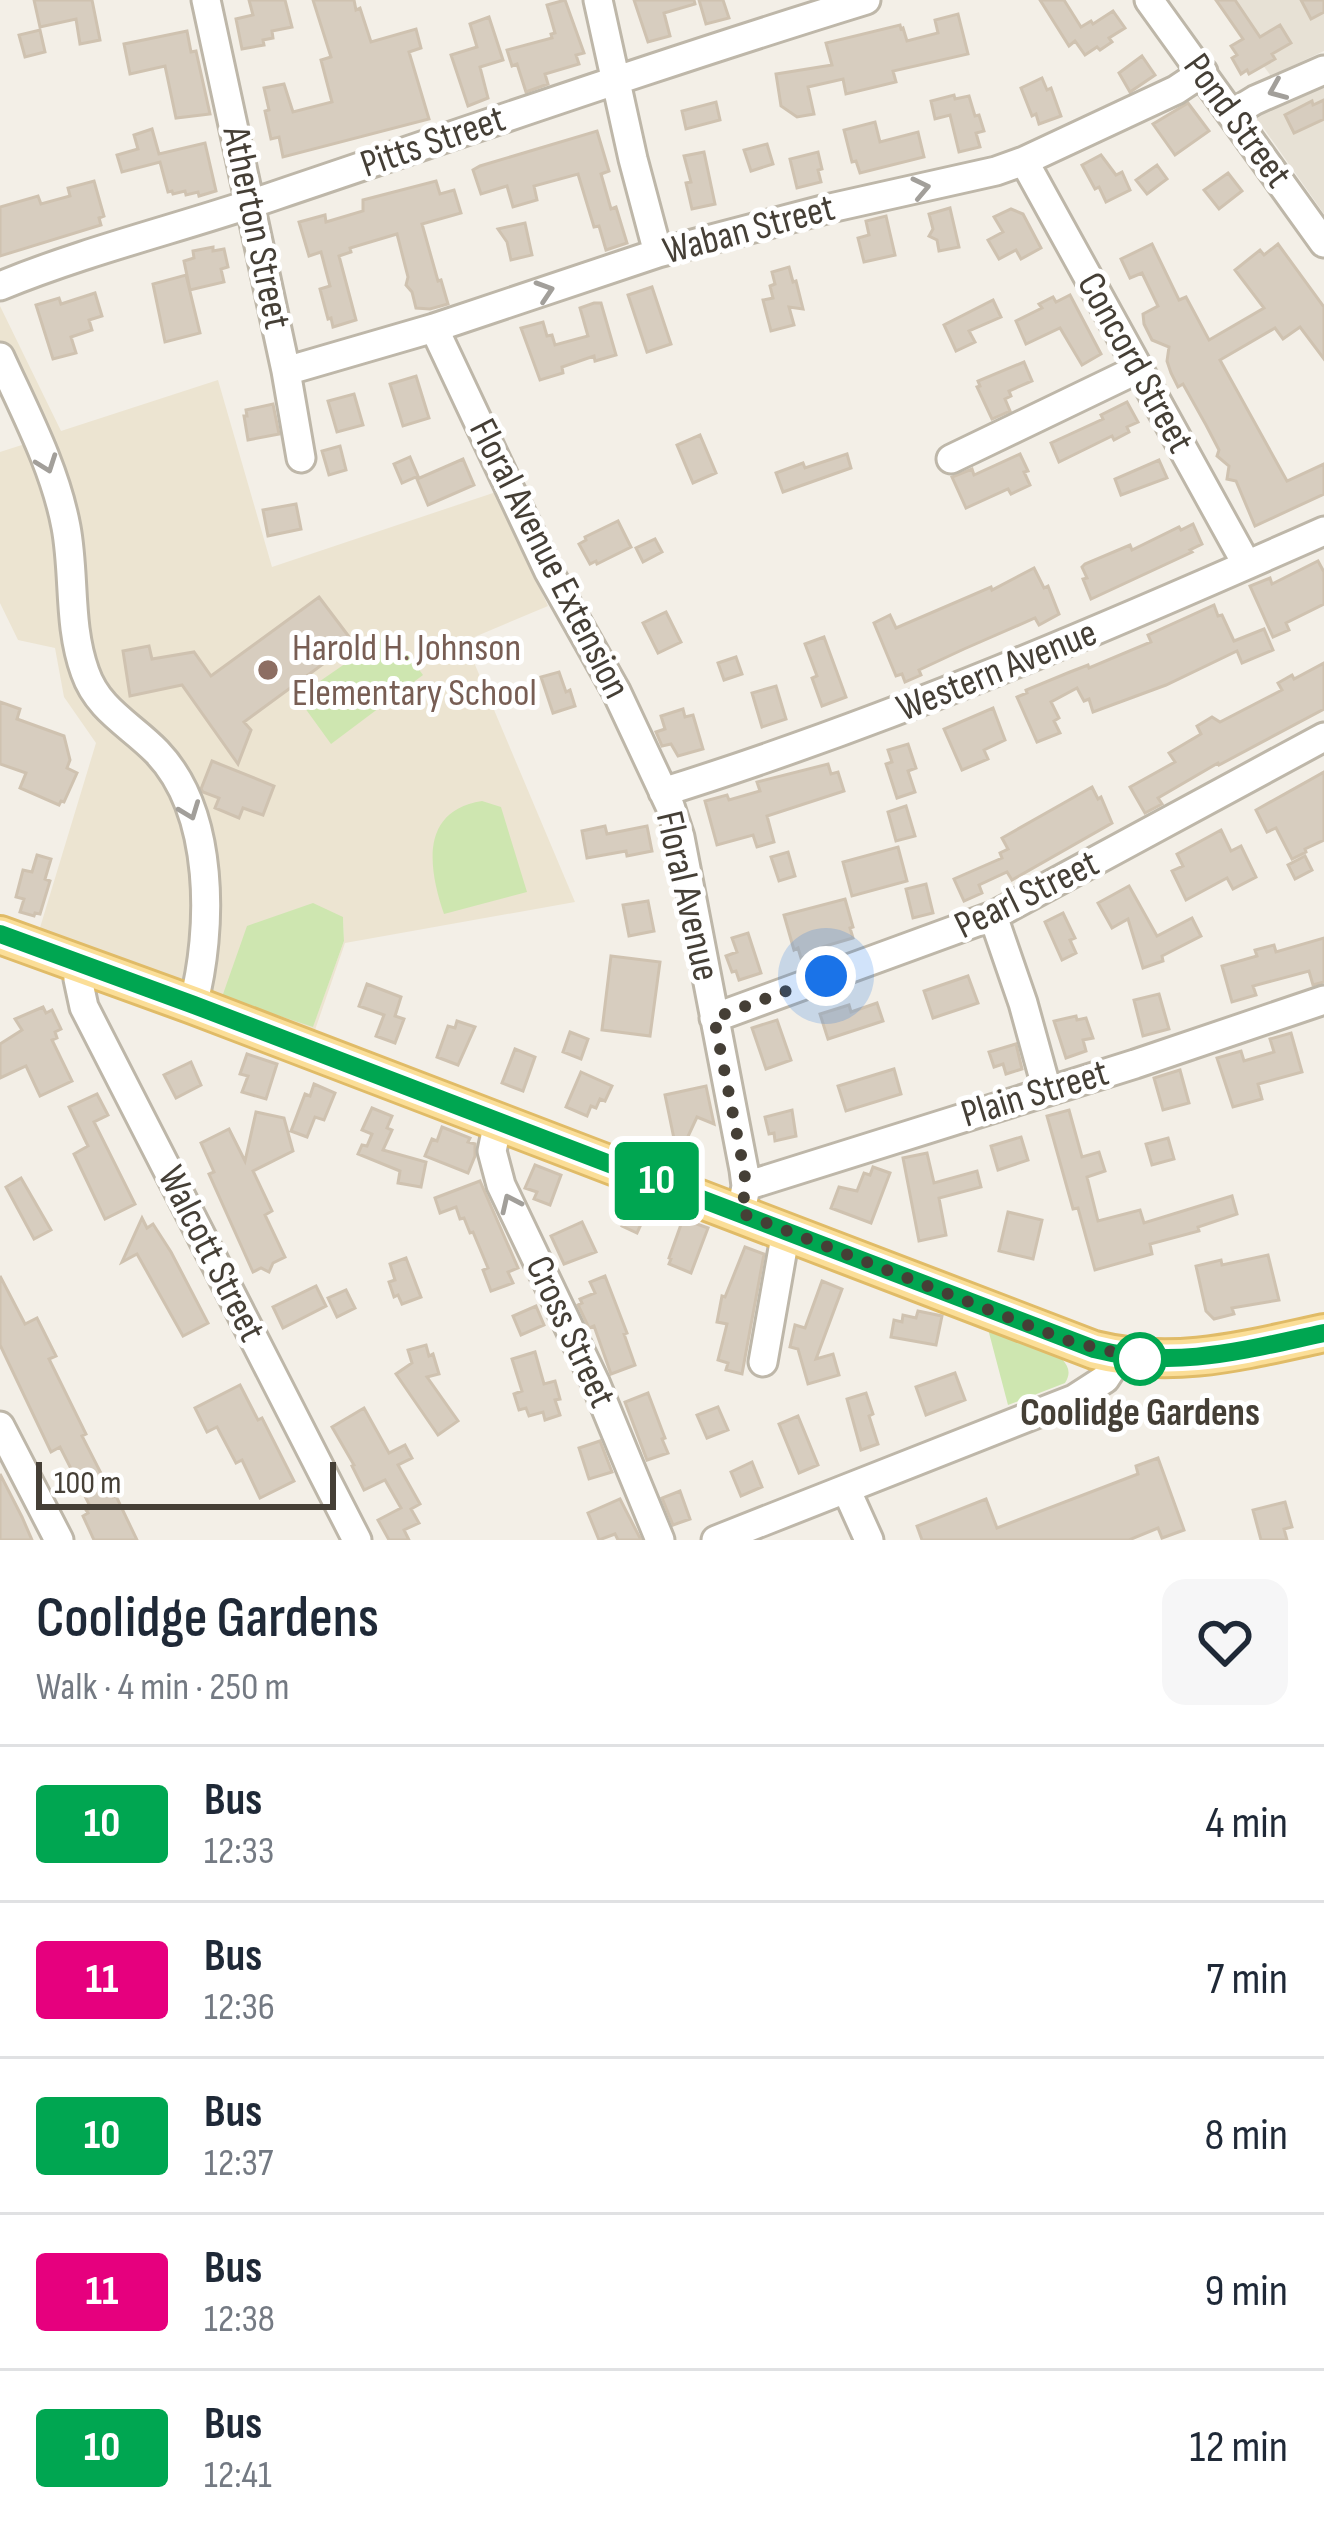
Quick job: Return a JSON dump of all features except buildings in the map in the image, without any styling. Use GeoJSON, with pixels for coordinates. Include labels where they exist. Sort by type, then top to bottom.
{"type":"FeatureCollection","features":[{"type":"Feature","properties":{"kind":"main road"},"geometry":{"type":"LineString","coordinates":[[0,934],[498,1122],[743,1199],[786,1231],[1066,1340],[1147,1360],[1201,1357],[1324,1333]]}},
{"type":"Feature","properties":{"kind":"street","name":"Atherton Street"},"geometry":{"type":"LineString","coordinates":[[206,0],[301,458]]}},
{"type":"Feature","properties":{"kind":"street"},"geometry":{"type":"LineString","coordinates":[[598,0],[658,253]]}},
{"type":"Feature","properties":{"kind":"street","name":"Pitts Street"},"geometry":{"type":"LineString","coordinates":[[0,286],[866,0]]}},
{"type":"Feature","properties":{"kind":"street","name":"Pond Street"},"geometry":{"type":"LineString","coordinates":[[1149,0],[1324,243]]}},
{"type":"Feature","properties":{"kind":"street"},"geometry":{"type":"LineString","coordinates":[[1232,114],[1324,70]]}},
{"type":"Feature","properties":{"kind":"street","name":"Waban Street"},"geometry":{"type":"LineString","coordinates":[[286,371],[434,328],[658,253],[1024,161],[1203,73]]}},
{"type":"Feature","properties":{"kind":"street","name":"Concord Street"},"geometry":{"type":"LineString","coordinates":[[1024,161],[1246,565]]}},
{"type":"Feature","properties":{"kind":"street","name":"Floral Avenue Extension"},"geometry":{"type":"LineString","coordinates":[[434,328],[490,452],[663,791]]}},
{"type":"Feature","properties":{"kind":"street"},"geometry":{"type":"LineString","coordinates":[[0,357],[60,502],[75,635],[86,676],[106,709],[164,760],[197,829],[205,890],[201,971],[194,1005]]}},
{"type":"Feature","properties":{"kind":"street"},"geometry":{"type":"LineString","coordinates":[[951,459],[1138,369]]}},
{"type":"Feature","properties":{"kind":"street","name":"Western Avenue"},"geometry":{"type":"LineString","coordinates":[[663,791],[888,716],[1324,531]]}},
{"type":"Feature","properties":{"kind":"street","name":"Pearl Street"},"geometry":{"type":"LineString","coordinates":[[714,1018],[993,916],[1324,737]]}},
{"type":"Feature","properties":{"kind":"street","name":"Floral Avenue"},"geometry":{"type":"LineString","coordinates":[[663,791],[680,837],[743,1199]]}},
{"type":"Feature","properties":{"kind":"street"},"geometry":{"type":"LineString","coordinates":[[993,916],[1047,1090]]}},
{"type":"Feature","properties":{"kind":"street","name":"Walcott Street"},"geometry":{"type":"LineString","coordinates":[[80,963],[84,1007],[357,1540]]}},
{"type":"Feature","properties":{"kind":"street","name":"Plain Street"},"geometry":{"type":"LineString","coordinates":[[743,1199],[1047,1090],[1324,1000]]}},
{"type":"Feature","properties":{"kind":"street","name":"Cross Street"},"geometry":{"type":"LineString","coordinates":[[498,1122],[492,1151],[501,1185],[596,1382],[660,1540]]}},
{"type":"Feature","properties":{"kind":"street"},"geometry":{"type":"LineString","coordinates":[[763,1362],[786,1231]]}},
{"type":"Feature","properties":{"kind":"street"},"geometry":{"type":"LineString","coordinates":[[716,1540],[1081,1396],[1105,1379],[1120,1356]]}},
{"type":"Feature","properties":{"kind":"street"},"geometry":{"type":"LineString","coordinates":[[0,1426],[59,1540]]}},
{"type":"Feature","properties":{"kind":"street"},"geometry":{"type":"LineString","coordinates":[[846,1489],[869,1540]]}},
{"type":"Feature","properties":{"kind":"shaded area"},"geometry":{"type":"Polygon","coordinates":[[[1214,0],[1324,0],[1324,51],[1271,76],[1214,0]]]}},
{"type":"Feature","properties":{"kind":"shaded area"},"geometry":{"type":"Polygon","coordinates":[[[1324,87],[1324,214],[1255,116],[1324,87]]]}},
{"type":"Feature","properties":{"kind":"shaded area","name":"Harold H. Johnson Elementary School"},"geometry":{"type":"Polygon","coordinates":[[[0,306],[61,431],[218,380],[272,567],[496,492],[548,606],[465,641],[575,902],[345,943],[315,1030],[223,997],[39,931],[96,743],[64,697],[55,648],[18,640],[0,603],[0,452],[25,444],[0,386],[0,306]],[[343,917],[223,997],[313,1026],[344,941],[343,917]]]}},
{"type":"Feature","properties":{"kind":"green space"},"geometry":{"type":"Polygon","coordinates":[[[391,632],[423,675],[331,744],[297,697],[391,632]]]}},
{"type":"Feature","properties":{"kind":"green space"},"geometry":{"type":"Polygon","coordinates":[[[482,801],[501,807],[527,892],[444,914],[434,878],[439,829],[448,816],[482,801]]]}},
{"type":"Feature","properties":{"kind":"green space"},"geometry":{"type":"Polygon","coordinates":[[[313,903],[343,917],[344,941],[313,1027],[222,997],[247,926],[313,903]]]}},
{"type":"Feature","properties":{"kind":"green space"},"geometry":{"type":"Polygon","coordinates":[[[988,1329],[1062,1359],[1068,1370],[1065,1383],[1008,1405],[988,1329]]]}},
{"type":"Feature","properties":{"kind":"bus line","name":"10"},"geometry":{"type":"LineString","coordinates":[[0,934],[1094,1349],[1173,1360],[1324,1333]]}},
{"type":"Feature","properties":{"kind":"place","name":"Harold H. Johnson Elementary School"},"geometry":{"type":"Point","coordinates":[268,670]}},
{"type":"Feature","properties":{"kind":"place","name":"Coolidge Gardens"},"geometry":{"type":"Point","coordinates":[1140,1359]}},
{"type":"Feature","properties":{"kind":"route"},"geometry":{"type":"LineString","coordinates":[[826,976],[714,1018],[744,1170],[741,1213],[1066,1340],[1140,1359]]}}]}
